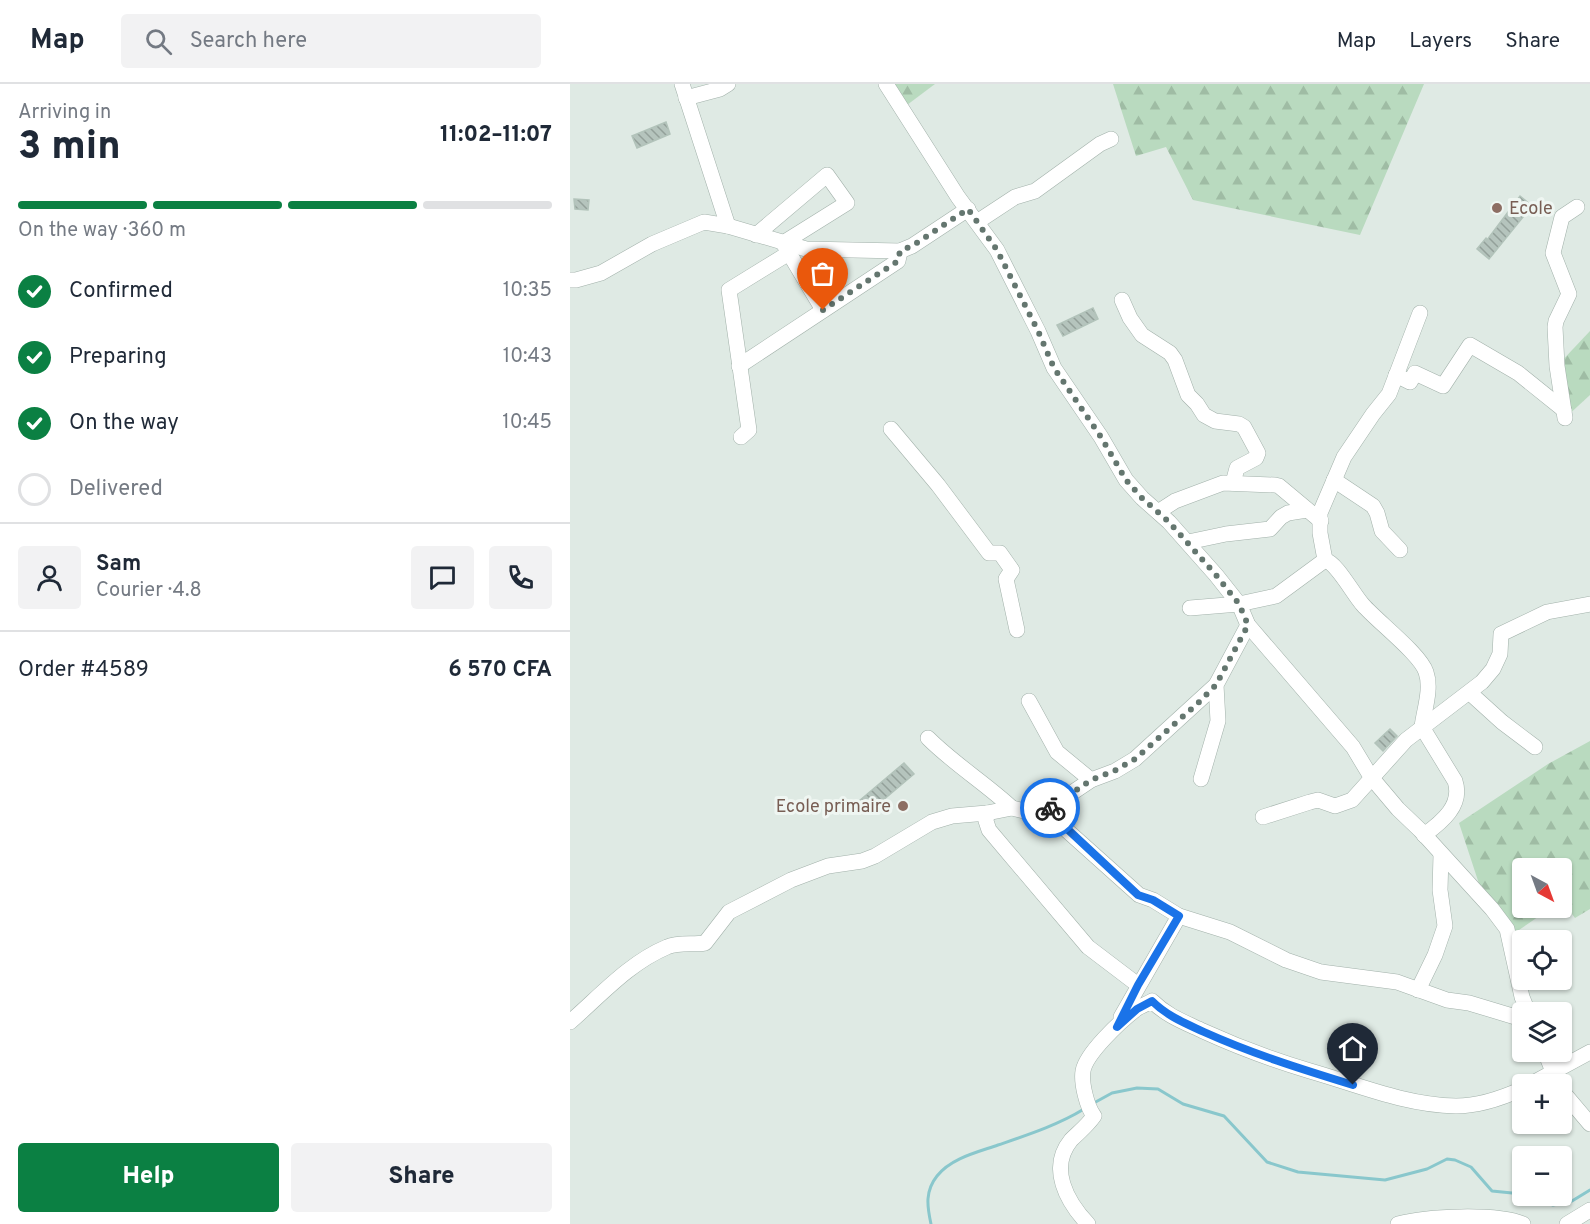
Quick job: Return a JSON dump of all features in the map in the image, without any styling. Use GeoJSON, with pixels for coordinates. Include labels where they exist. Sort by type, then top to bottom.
{"type":"FeatureCollection","features":[{"type":"Feature","properties":{"kind":"street"},"geometry":{"type":"LineString","coordinates":[[728,84],[720,89],[684,91],[728,226]]}},
{"type":"Feature","properties":{"kind":"street"},"geometry":{"type":"LineString","coordinates":[[886,84],[958,197],[997,250],[1054,368],[1101,437],[1126,480],[1188,542],[1239,604],[1248,625],[1353,747],[1371,777],[1492,909],[1507,929],[1525,1002]]}},
{"type":"Feature","properties":{"kind":"street"},"geometry":{"type":"LineString","coordinates":[[977,222],[1015,197],[1035,191],[1100,144],[1111,139]]}},
{"type":"Feature","properties":{"kind":"street"},"geometry":{"type":"LineString","coordinates":[[741,436],[749,430],[729,290],[848,203],[828,175],[756,235]]}},
{"type":"Feature","properties":{"kind":"street"},"geometry":{"type":"LineString","coordinates":[[1396,375],[1410,382],[1415,373],[1443,386],[1470,345],[1518,373],[1564,414],[1557,366],[1555,327],[1569,294],[1553,253],[1559,236],[1559,222],[1567,212],[1577,207]]}},
{"type":"Feature","properties":{"kind":"street"},"geometry":{"type":"LineString","coordinates":[[570,280],[601,273],[652,244],[704,222],[728,226],[786,248],[900,251],[912,246],[968,209]]}},
{"type":"Feature","properties":{"kind":"street"},"geometry":{"type":"LineString","coordinates":[[786,248],[823,310]]}},
{"type":"Feature","properties":{"kind":"street"},"geometry":{"type":"LineString","coordinates":[[739,366],[898,261],[900,251]]}},
{"type":"Feature","properties":{"kind":"street"},"geometry":{"type":"LineString","coordinates":[[1122,300],[1130,318],[1142,335],[1170,353],[1175,360],[1188,395],[1204,416],[1215,421],[1239,424],[1247,430],[1258,453],[1256,458],[1237,468],[1233,483]]}},
{"type":"Feature","properties":{"kind":"street"},"geometry":{"type":"LineString","coordinates":[[1324,560],[1320,513],[1344,457],[1372,414],[1389,394],[1420,313]]}},
{"type":"Feature","properties":{"kind":"street"},"geometry":{"type":"LineString","coordinates":[[891,429],[938,485],[989,553],[1000,553],[1012,570],[1006,579],[1017,630]]}},
{"type":"Feature","properties":{"kind":"street"},"geometry":{"type":"LineString","coordinates":[[1334,480],[1373,506],[1382,531],[1400,550]]}},
{"type":"Feature","properties":{"kind":"street"},"geometry":{"type":"LineString","coordinates":[[1158,512],[1168,504],[1182,498],[1223,483],[1233,483],[1279,486],[1321,521]]}},
{"type":"Feature","properties":{"kind":"street"},"geometry":{"type":"LineString","coordinates":[[1188,542],[1226,534],[1270,529],[1288,513],[1307,510]]}},
{"type":"Feature","properties":{"kind":"street"},"geometry":{"type":"LineString","coordinates":[[1190,608],[1239,604],[1276,596],[1324,560]]}},
{"type":"Feature","properties":{"kind":"street"},"geometry":{"type":"LineString","coordinates":[[1324,560],[1332,563],[1365,608],[1422,663],[1429,683],[1422,727],[1455,781],[1458,790],[1456,803],[1442,820],[1424,835]]}},
{"type":"Feature","properties":{"kind":"street"},"geometry":{"type":"LineString","coordinates":[[1263,817],[1318,800],[1335,806],[1352,800],[1406,740],[1482,682],[1497,661],[1502,647],[1501,634],[1547,612],[1590,604]]}},
{"type":"Feature","properties":{"kind":"street"},"geometry":{"type":"LineString","coordinates":[[1039,815],[1091,780],[1135,759],[1216,685],[1248,625]]}},
{"type":"Feature","properties":{"kind":"street"},"geometry":{"type":"LineString","coordinates":[[1201,779],[1218,721],[1216,685]]}},
{"type":"Feature","properties":{"kind":"street"},"geometry":{"type":"LineString","coordinates":[[1470,693],[1502,722],[1535,747]]}},
{"type":"Feature","properties":{"kind":"street"},"geometry":{"type":"LineString","coordinates":[[1029,701],[1057,752],[1091,780]]}},
{"type":"Feature","properties":{"kind":"street"},"geometry":{"type":"LineString","coordinates":[[928,738],[961,767],[985,783],[1012,808]]}},
{"type":"Feature","properties":{"kind":"street"},"geometry":{"type":"LineString","coordinates":[[570,1022],[602,991],[636,965],[669,946],[705,943],[729,912],[790,880],[828,866],[862,861],[875,856],[932,822],[952,816],[1012,808],[1053,818],[1138,895],[1153,900],[1179,916],[1230,932],[1286,960],[1321,972],[1382,979],[1447,1000],[1469,1003],[1512,1016]]}},
{"type":"Feature","properties":{"kind":"street"},"geometry":{"type":"LineString","coordinates":[[987,813],[986,820],[989,830],[1088,947],[1138,985]]}},
{"type":"Feature","properties":{"kind":"street"},"geometry":{"type":"LineString","coordinates":[[1418,990],[1435,956],[1445,926],[1440,890],[1441,855]]}},
{"type":"Feature","properties":{"kind":"street"},"geometry":{"type":"LineString","coordinates":[[1117,1027],[1138,985],[1179,916]]}},
{"type":"Feature","properties":{"kind":"street"},"geometry":{"type":"LineString","coordinates":[[1088,1224],[1064,1188],[1060,1170],[1060,1158],[1071,1141],[1094,1116],[1085,1100],[1083,1071],[1092,1053],[1117,1027],[1137,1009],[1152,1001],[1164,1013],[1249,1052],[1387,1096],[1420,1103],[1459,1106],[1500,1099],[1512,1094]]}},
{"type":"Feature","properties":{"kind":"street"},"geometry":{"type":"LineString","coordinates":[[1561,1074],[1590,1052]]}},
{"type":"Feature","properties":{"kind":"street"},"geometry":{"type":"LineString","coordinates":[[1572,1103],[1590,1124]]}},
{"type":"Feature","properties":{"kind":"street"},"geometry":{"type":"LineString","coordinates":[[1568,1224],[1590,1210]]}},
{"type":"Feature","properties":{"kind":"street"},"geometry":{"type":"LineString","coordinates":[[1398,1224],[1460,1220],[1514,1220],[1523,1224]]}},
{"type":"Feature","properties":{"kind":"green space"},"geometry":{"type":"Polygon","coordinates":[[[886,84],[935,84],[903,108],[886,84]]]}},
{"type":"Feature","properties":{"kind":"green space"},"geometry":{"type":"Polygon","coordinates":[[[1113,84],[1424,84],[1360,235],[1193,200],[1166,147],[1136,156],[1113,84]]]}},
{"type":"Feature","properties":{"kind":"green space"},"geometry":{"type":"Polygon","coordinates":[[[1590,331],[1590,395],[1565,418],[1557,366],[1590,331]]]}},
{"type":"Feature","properties":{"kind":"green space"},"geometry":{"type":"Polygon","coordinates":[[[1590,741],[1590,909],[1575,918],[1572,914],[1572,858],[1512,858],[1512,918],[1536,918],[1519,930],[1514,930],[1485,902],[1459,823],[1548,764],[1590,741]]]}},
{"type":"Feature","properties":{"kind":"building"},"geometry":{"type":"Polygon","coordinates":[[[666,122],[670,134],[637,148],[632,136],[666,122]]]}},
{"type":"Feature","properties":{"kind":"building"},"geometry":{"type":"Polygon","coordinates":[[[1520,196],[1532,206],[1489,259],[1477,249],[1486,238],[1487,240],[1520,196]]]}},
{"type":"Feature","properties":{"kind":"building"},"geometry":{"type":"Polygon","coordinates":[[[574,199],[589,200],[588,210],[575,209],[574,199]]]}},
{"type":"Feature","properties":{"kind":"building"},"geometry":{"type":"Polygon","coordinates":[[[1093,308],[1098,319],[1063,336],[1057,325],[1093,308]]]}},
{"type":"Feature","properties":{"kind":"building"},"geometry":{"type":"Polygon","coordinates":[[[1390,729],[1397,736],[1383,751],[1375,743],[1390,729]]]}},
{"type":"Feature","properties":{"kind":"building"},"geometry":{"type":"Polygon","coordinates":[[[904,763],[914,774],[869,812],[859,801],[904,763]]]}},
{"type":"Feature","properties":{"kind":"waterway"},"geometry":{"type":"LineString","coordinates":[[1092,1104],[1112,1093],[1137,1088],[1158,1089],[1183,1104],[1224,1116],[1267,1162],[1298,1172],[1385,1180],[1427,1169],[1447,1159],[1471,1167],[1492,1191],[1512,1193]]}},
{"type":"Feature","properties":{"kind":"waterway"},"geometry":{"type":"LineString","coordinates":[[931,1224],[928,1205],[930,1187],[943,1170],[957,1160],[1053,1125],[1084,1109]]}},
{"type":"Feature","properties":{"kind":"waterway"},"geometry":{"type":"LineString","coordinates":[[1572,1201],[1590,1190]]}},
{"type":"Feature","properties":{"kind":"way so far"},"geometry":{"type":"LineString","coordinates":[[823,310],[898,261],[900,251],[912,246],[968,209],[997,250],[1054,368],[1101,437],[1126,480],[1169,522],[1239,604],[1248,625],[1216,685],[1135,759],[1091,780],[1050,808]]}},
{"type":"Feature","properties":{"kind":"place","name":"Ecole"},"geometry":{"type":"Point","coordinates":[1497,208]}},
{"type":"Feature","properties":{"kind":"place","name":"Ecole primaire"},"geometry":{"type":"Point","coordinates":[903,806]}},
{"type":"Feature","properties":{"kind":"route"},"geometry":{"type":"LineString","coordinates":[[1050,808],[1039,815],[1053,818],[1063,825],[1138,895],[1153,900],[1179,916],[1138,985],[1117,1027],[1137,1009],[1152,1001],[1164,1013],[1249,1052],[1353,1085]]}}]}
